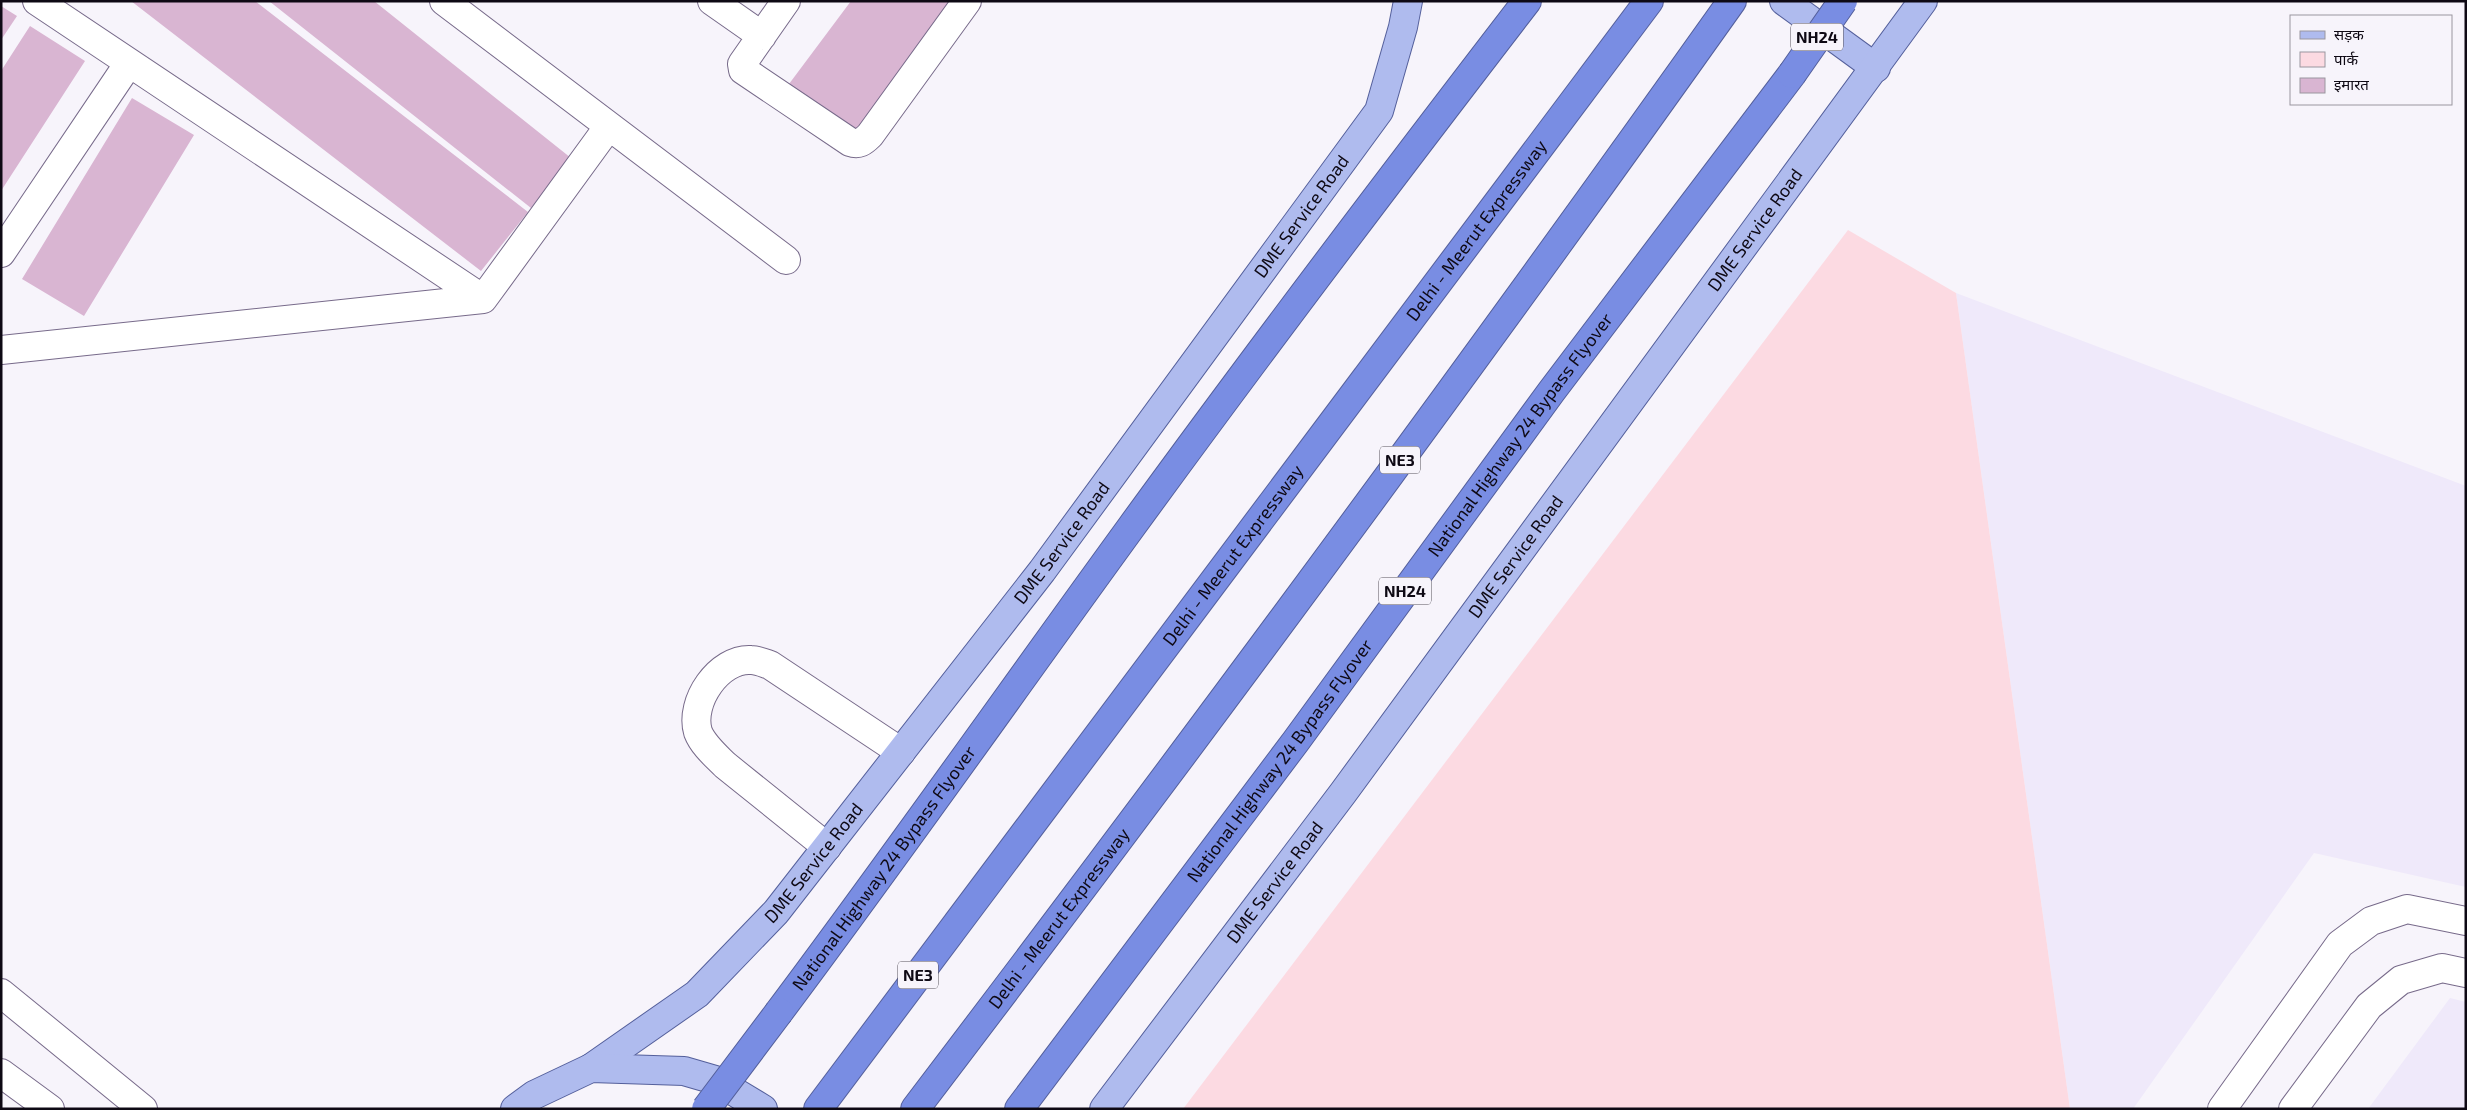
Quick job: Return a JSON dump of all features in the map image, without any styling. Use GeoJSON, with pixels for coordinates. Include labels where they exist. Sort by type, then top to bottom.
{"type":"FeatureCollection","features":[{"type":"Feature","properties":{"kind":"highway","name":"National Highway 24 Bypass Flyover"},"geometry":{"type":"LineString","coordinates":[[706,1109],[866,896],[1144,509],[1402,163],[1527,1]]}},
{"type":"Feature","properties":{"kind":"highway","name":"Delhi - Meerut Expressway"},"geometry":{"type":"LineString","coordinates":[[818,1109],[1649,1]]}},
{"type":"Feature","properties":{"kind":"highway","name":"Delhi - Meerut Expressway"},"geometry":{"type":"LineString","coordinates":[[916,1109],[1082,890],[1568,232],[1732,1]]}},
{"type":"Feature","properties":{"kind":"highway","name":"National Highway 24 Bypass Flyover"},"geometry":{"type":"LineString","coordinates":[[1018,1109],[1296,741],[1550,392],[1792,74],[1843,1]]}},
{"type":"Feature","properties":{"kind":"main road","name":"DME Service Road"},"geometry":{"type":"LineString","coordinates":[[515,1109],[534,1095],[591,1068],[697,994],[776,912],[1042,571],[1379,111],[1403,27],[1408,1]]}},
{"type":"Feature","properties":{"kind":"main road"},"geometry":{"type":"LineString","coordinates":[[1784,1],[1876,68]]}},
{"type":"Feature","properties":{"kind":"main road","name":"DME Service Road"},"geometry":{"type":"LineString","coordinates":[[1104,1109],[1343,793],[1876,68],[1923,1]]}},
{"type":"Feature","properties":{"kind":"main road"},"geometry":{"type":"LineString","coordinates":[[591,1068],[684,1071],[715,1080],[763,1109]]}},
{"type":"Feature","properties":{"kind":"street"},"geometry":{"type":"LineString","coordinates":[[37,1],[483,299]]}},
{"type":"Feature","properties":{"kind":"street"},"geometry":{"type":"LineString","coordinates":[[444,1],[786,260]]}},
{"type":"Feature","properties":{"kind":"street"},"geometry":{"type":"LineString","coordinates":[[712,1],[762,36]]}},
{"type":"Feature","properties":{"kind":"street"},"geometry":{"type":"LineString","coordinates":[[786,1],[742,64],[743,70],[850,142],[856,144],[863,142],[870,135],[967,1]]}},
{"type":"Feature","properties":{"kind":"street"},"geometry":{"type":"LineString","coordinates":[[1,253],[129,63]]}},
{"type":"Feature","properties":{"kind":"street"},"geometry":{"type":"LineString","coordinates":[[1,350],[483,299],[609,126]]}},
{"type":"Feature","properties":{"kind":"street"},"geometry":{"type":"LineString","coordinates":[[827,847],[725,766],[710,750],[698,732],[696,713],[700,697],[714,676],[731,665],[750,659],[770,665],[902,752]]}},
{"type":"Feature","properties":{"kind":"street"},"geometry":{"type":"LineString","coordinates":[[2222,1109],[2340,944],[2371,921],[2407,909],[2466,921]]}},
{"type":"Feature","properties":{"kind":"street"},"geometry":{"type":"LineString","coordinates":[[2293,1109],[2369,1006],[2401,980],[2442,968],[2466,973]]}},
{"type":"Feature","properties":{"kind":"street"},"geometry":{"type":"LineString","coordinates":[[1,993],[143,1109]]}},
{"type":"Feature","properties":{"kind":"street"},"geometry":{"type":"LineString","coordinates":[[1,1073],[50,1109]]}},
{"type":"Feature","properties":{"kind":"shaded area"},"geometry":{"type":"Polygon","coordinates":[[[1956,293],[2466,486],[2466,887],[2314,853],[2133,1109],[2070,1109],[1956,293]]]}},
{"type":"Feature","properties":{"kind":"shaded area"},"geometry":{"type":"Polygon","coordinates":[[[2450,998],[2466,1002],[2466,1109],[2368,1109],[2450,998]]]}},
{"type":"Feature","properties":{"kind":"green space"},"geometry":{"type":"Polygon","coordinates":[[[1848,230],[1956,293],[2070,1109],[1183,1109],[1848,230]]]}},
{"type":"Feature","properties":{"kind":"building"},"geometry":{"type":"Polygon","coordinates":[[[131,1],[255,1],[528,212],[481,271],[131,1]]]}},
{"type":"Feature","properties":{"kind":"building"},"geometry":{"type":"Polygon","coordinates":[[[269,1],[374,1],[571,158],[531,208],[269,1]]]}},
{"type":"Feature","properties":{"kind":"building"},"geometry":{"type":"Polygon","coordinates":[[[851,1],[956,1],[857,135],[789,84],[851,1]]]}},
{"type":"Feature","properties":{"kind":"building"},"geometry":{"type":"Polygon","coordinates":[[[1,6],[17,16],[1,40],[1,6]]]}},
{"type":"Feature","properties":{"kind":"building"},"geometry":{"type":"Polygon","coordinates":[[[30,26],[85,61],[1,191],[1,71],[30,26]]]}},
{"type":"Feature","properties":{"kind":"building"},"geometry":{"type":"Polygon","coordinates":[[[132,98],[194,135],[84,316],[22,279],[132,98]]]}}]}
